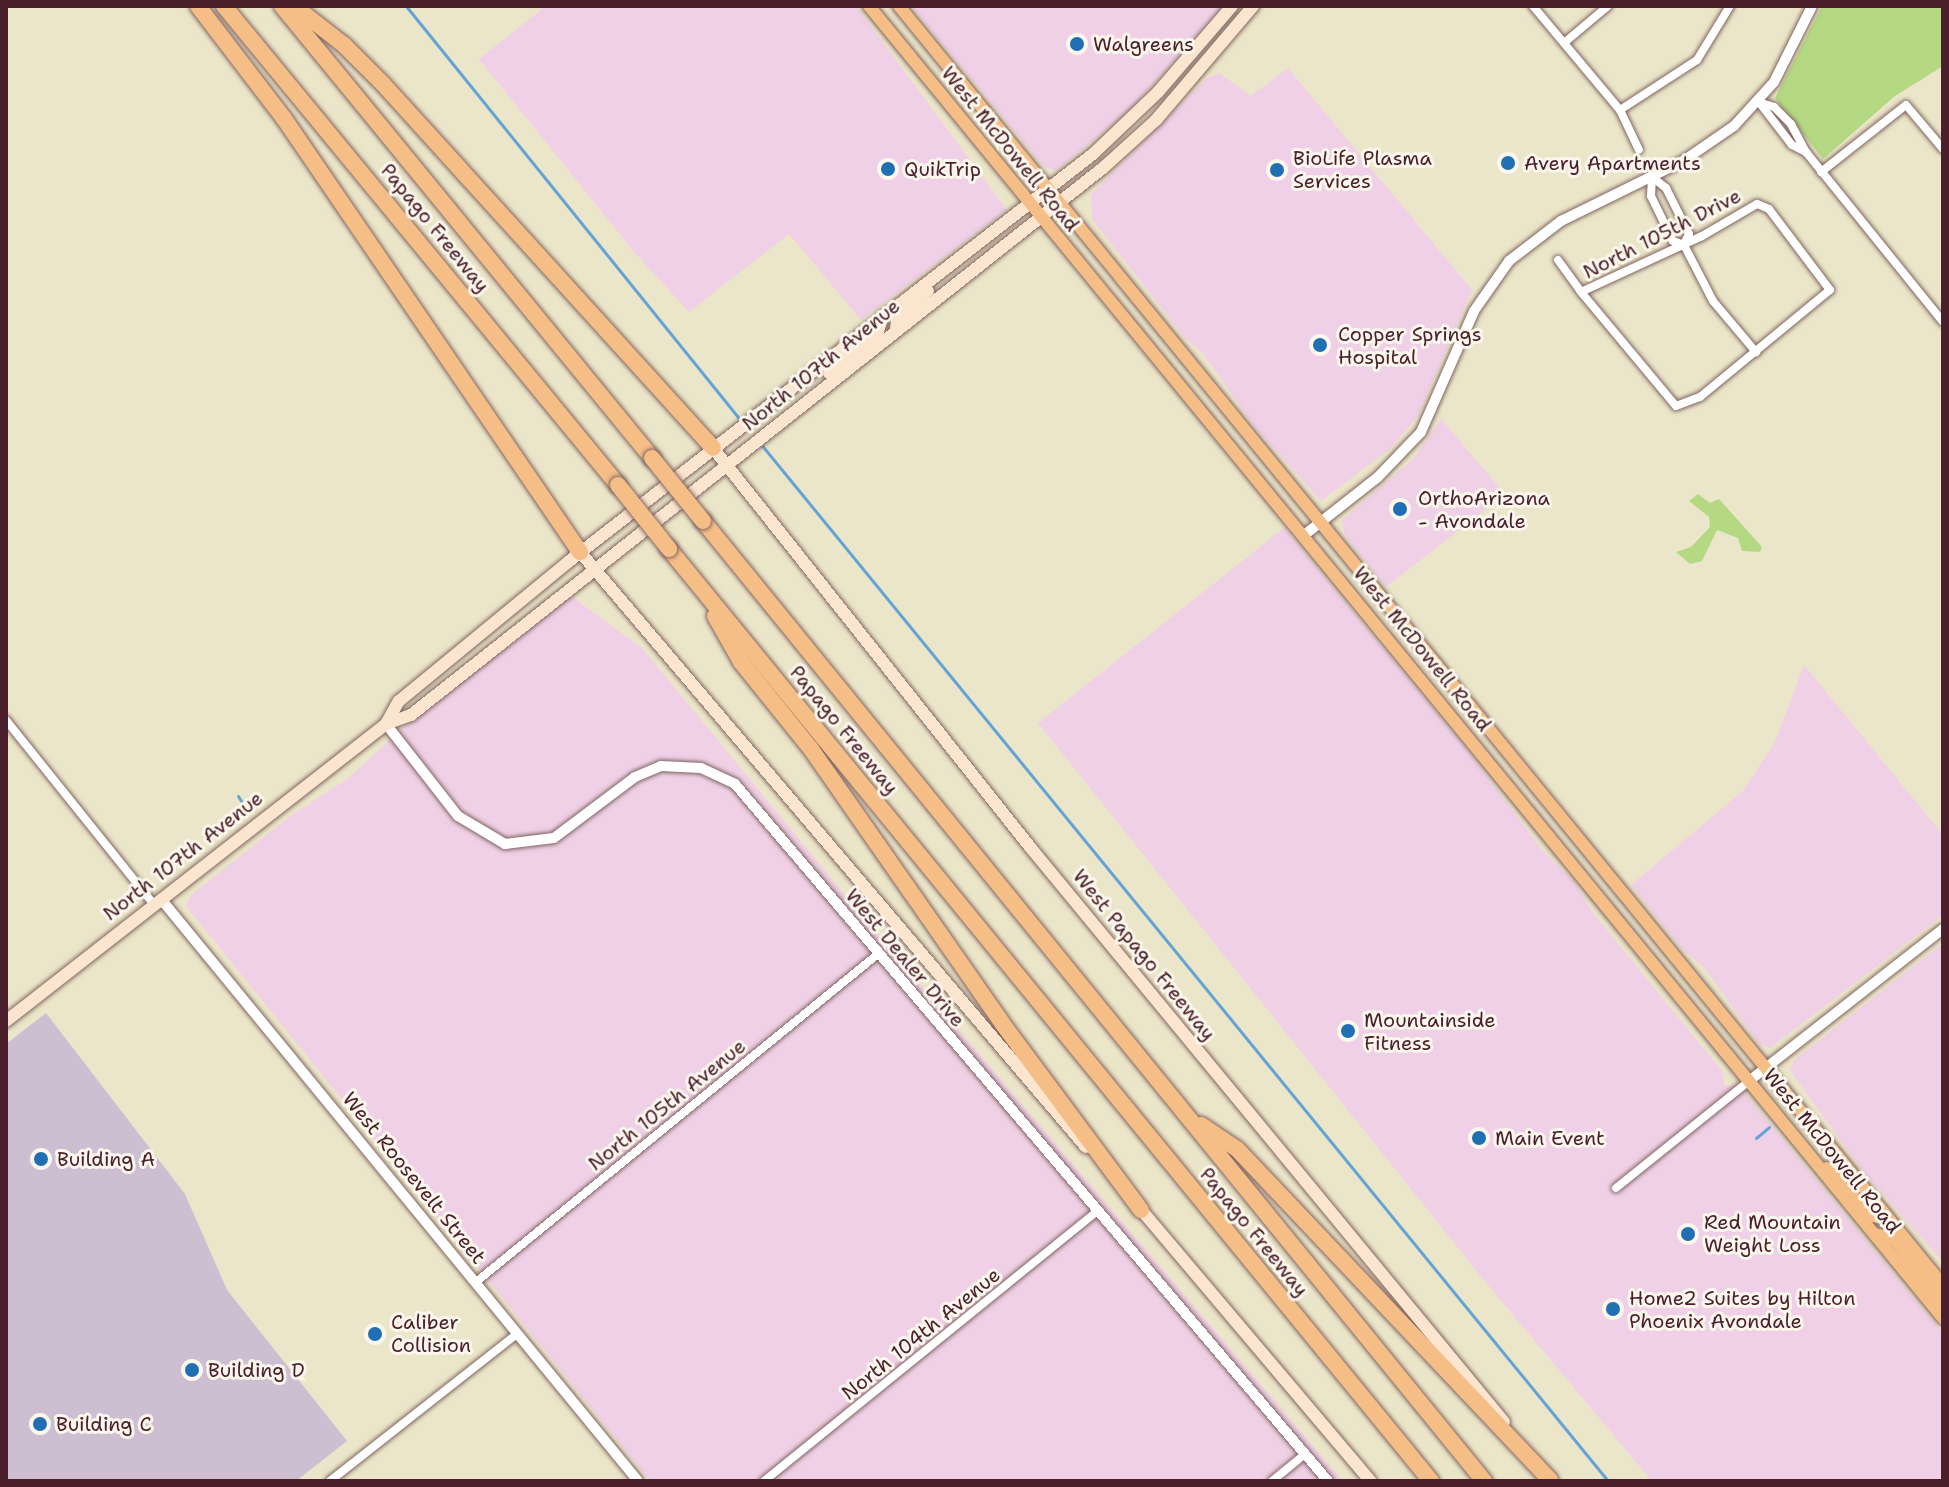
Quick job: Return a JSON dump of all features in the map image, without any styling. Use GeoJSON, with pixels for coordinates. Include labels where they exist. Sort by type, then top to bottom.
{"type":"FeatureCollection","features":[{"type":"Feature","properties":{"kind":"highway"},"geometry":{"type":"LineString","coordinates":[[198,6],[283,117],[580,552]]}},
{"type":"Feature","properties":{"kind":"highway","name":"Papago Freeway"},"geometry":{"type":"LineString","coordinates":[[224,6],[1431,1481]]}},
{"type":"Feature","properties":{"kind":"highway","name":"Papago Freeway"},"geometry":{"type":"LineString","coordinates":[[282,6],[1484,1481]]}},
{"type":"Feature","properties":{"kind":"highway"},"geometry":{"type":"LineString","coordinates":[[294,6],[344,45],[383,84],[713,448]]}},
{"type":"Feature","properties":{"kind":"highway"},"geometry":{"type":"LineString","coordinates":[[690,573],[741,662],[811,749],[1002,1023],[1141,1210]]}},
{"type":"Feature","properties":{"kind":"highway"},"geometry":{"type":"LineString","coordinates":[[1188,1116],[1237,1149],[1550,1481]]}},
{"type":"Feature","properties":{"kind":"main road","name":"West McDowell Road"},"geometry":{"type":"LineString","coordinates":[[869,6],[1943,1318]]}},
{"type":"Feature","properties":{"kind":"main road","name":"West McDowell Road"},"geometry":{"type":"LineString","coordinates":[[899,6],[1062,201],[1943,1285]]}},
{"type":"Feature","properties":{"kind":"main road","name":"North 107th Avenue"},"geometry":{"type":"LineString","coordinates":[[386,724],[399,701],[580,552],[1120,131],[1232,6]]}},
{"type":"Feature","properties":{"kind":"main road","name":"North 107th Avenue"},"geometry":{"type":"LineString","coordinates":[[6,1021],[386,724],[411,715],[1062,201],[1156,120],[1253,6]]}},
{"type":"Feature","properties":{"kind":"main road"},"geometry":{"type":"LineString","coordinates":[[896,330],[897,318],[928,291],[938,275]]}},
{"type":"Feature","properties":{"kind":"main road"},"geometry":{"type":"LineString","coordinates":[[813,395],[814,385],[878,331],[883,316]]}},
{"type":"Feature","properties":{"kind":"main road","name":"West Papago Freeway"},"geometry":{"type":"LineString","coordinates":[[713,448],[1030,847],[1550,1481]]}},
{"type":"Feature","properties":{"kind":"main road"},"geometry":{"type":"LineString","coordinates":[[580,552],[1370,1481]]}},
{"type":"Feature","properties":{"kind":"main road"},"geometry":{"type":"LineString","coordinates":[[1811,1157],[1843,1180],[1873,1216],[1889,1220]]}},
{"type":"Feature","properties":{"kind":"main road"},"geometry":{"type":"LineString","coordinates":[[1875,1234],[1893,1238],[1943,1301]]}},
{"type":"Feature","properties":{"kind":"street"},"geometry":{"type":"LineString","coordinates":[[1533,6],[1620,110],[1639,150]]}},
{"type":"Feature","properties":{"kind":"street"},"geometry":{"type":"LineString","coordinates":[[1564,43],[1608,6]]}},
{"type":"Feature","properties":{"kind":"street"},"geometry":{"type":"LineString","coordinates":[[1620,110],[1697,60],[1730,6]]}},
{"type":"Feature","properties":{"kind":"street"},"geometry":{"type":"LineString","coordinates":[[1303,536],[1378,477],[1421,432],[1474,311],[1509,261],[1561,221],[1712,144],[1758,102],[1787,60],[1812,6]]}},
{"type":"Feature","properties":{"kind":"street"},"geometry":{"type":"LineString","coordinates":[[1758,102],[1792,145],[1806,152],[1943,322]]}},
{"type":"Feature","properties":{"kind":"street"},"geometry":{"type":"LineString","coordinates":[[1821,172],[1906,105],[1943,149]]}},
{"type":"Feature","properties":{"kind":"street"},"geometry":{"type":"LineString","coordinates":[[1652,177],[1666,188],[1689,234],[1684,245]]}},
{"type":"Feature","properties":{"kind":"street"},"geometry":{"type":"LineString","coordinates":[[1558,260],[1676,406],[1700,397],[1756,352],[1713,301],[1684,245],[1673,241],[1651,196],[1652,177]]}},
{"type":"Feature","properties":{"kind":"street","name":"North 105th Drive"},"geometry":{"type":"LineString","coordinates":[[1581,292],[1684,245],[1757,204],[1769,209],[1830,290],[1756,352]]}},
{"type":"Feature","properties":{"kind":"street"},"geometry":{"type":"LineString","coordinates":[[1662,219],[1678,212]]}},
{"type":"Feature","properties":{"kind":"street","name":"West Roosevelt Street"},"geometry":{"type":"LineString","coordinates":[[6,720],[476,1282],[638,1481]]}},
{"type":"Feature","properties":{"kind":"street","name":"West Dealer Drive"},"geometry":{"type":"LineString","coordinates":[[386,724],[458,816],[505,844],[538,844],[554,838],[635,777],[661,766],[688,765],[715,772],[753,804],[1328,1481]]}},
{"type":"Feature","properties":{"kind":"street"},"geometry":{"type":"LineString","coordinates":[[1616,1188],[1943,929]]}},
{"type":"Feature","properties":{"kind":"street","name":"North 105th Avenue"},"geometry":{"type":"LineString","coordinates":[[476,1282],[878,954]]}},
{"type":"Feature","properties":{"kind":"street","name":"North 104th Avenue"},"geometry":{"type":"LineString","coordinates":[[764,1481],[1098,1211]]}},
{"type":"Feature","properties":{"kind":"street"},"geometry":{"type":"LineString","coordinates":[[330,1481],[517,1334]]}},
{"type":"Feature","properties":{"kind":"street"},"geometry":{"type":"LineString","coordinates":[[1272,1481],[1305,1454]]}},
{"type":"Feature","properties":{"kind":"shaded area"},"geometry":{"type":"Polygon","coordinates":[[[546,6],[856,6],[1007,210],[861,320],[789,234],[689,312],[635,253],[479,59],[546,6]]]}},
{"type":"Feature","properties":{"kind":"shaded area"},"geometry":{"type":"Polygon","coordinates":[[[911,6],[1223,6],[1129,111],[1056,171],[1044,167],[911,6]]]}},
{"type":"Feature","properties":{"kind":"shaded area"},"geometry":{"type":"Polygon","coordinates":[[[1288,68],[1472,290],[1418,416],[1390,449],[1321,501],[1254,426],[1202,352],[1185,338],[1092,219],[1091,194],[1207,78],[1219,73],[1251,96],[1288,68]]]}},
{"type":"Feature","properties":{"kind":"shaded area"},"geometry":{"type":"Polygon","coordinates":[[[1441,419],[1505,494],[1386,587],[1345,536],[1342,520],[1414,458],[1441,419]]]}},
{"type":"Feature","properties":{"kind":"shaded area"},"geometry":{"type":"Polygon","coordinates":[[[1284,528],[1472,756],[1541,849],[1574,882],[1593,913],[1722,1071],[1725,1086],[1738,1085],[1943,1334],[1943,1481],[1652,1481],[1483,1279],[1038,723],[1284,528]]]}},
{"type":"Feature","properties":{"kind":"shaded area"},"geometry":{"type":"Polygon","coordinates":[[[572,597],[642,648],[882,940],[1343,1481],[650,1481],[186,906],[191,895],[292,815],[347,779],[413,719],[572,597]]]}},
{"type":"Feature","properties":{"kind":"shaded area"},"geometry":{"type":"Polygon","coordinates":[[[1804,665],[1943,835],[1943,915],[1770,1048],[1759,1044],[1704,967],[1682,949],[1631,885],[1743,791],[1775,742],[1804,665]]]}},
{"type":"Feature","properties":{"kind":"shaded area"},"geometry":{"type":"Polygon","coordinates":[[[1943,943],[1943,1262],[1862,1170],[1790,1070],[1794,1060],[1943,943]]]}},
{"type":"Feature","properties":{"kind":"shaded area"},"geometry":{"type":"Polygon","coordinates":[[[46,1013],[185,1194],[227,1290],[347,1441],[296,1481],[6,1481],[6,1044],[46,1013]]]}},
{"type":"Feature","properties":{"kind":"green space"},"geometry":{"type":"Polygon","coordinates":[[[1822,6],[1943,6],[1943,66],[1895,96],[1823,159],[1775,98],[1822,6]]]}},
{"type":"Feature","properties":{"kind":"green space"},"geometry":{"type":"Polygon","coordinates":[[[1698,494],[1710,503],[1719,499],[1762,547],[1760,552],[1742,551],[1738,538],[1717,530],[1702,561],[1690,564],[1676,552],[1691,547],[1710,527],[1709,517],[1689,501],[1698,494]]]}},
{"type":"Feature","properties":{"kind":"waterway"},"geometry":{"type":"LineString","coordinates":[[406,6],[742,422]]}},
{"type":"Feature","properties":{"kind":"waterway"},"geometry":{"type":"LineString","coordinates":[[760,443],[1608,1481]]}},
{"type":"Feature","properties":{"kind":"waterway"},"geometry":{"type":"LineString","coordinates":[[238,796],[245,807]]}},
{"type":"Feature","properties":{"kind":"waterway"},"geometry":{"type":"LineString","coordinates":[[1756,1138],[1769,1127]]}},
{"type":"Feature","properties":{"kind":"place","name":"Walgreens"},"geometry":{"type":"Point","coordinates":[1077,44]}},
{"type":"Feature","properties":{"kind":"place","name":"Avery Apartments"},"geometry":{"type":"Point","coordinates":[1508,163]}},
{"type":"Feature","properties":{"kind":"place","name":"QuikTrip"},"geometry":{"type":"Point","coordinates":[888,169]}},
{"type":"Feature","properties":{"kind":"place","name":"BioLife Plasma Services"},"geometry":{"type":"Point","coordinates":[1277,170]}},
{"type":"Feature","properties":{"kind":"place","name":"Copper Springs Hospital"},"geometry":{"type":"Point","coordinates":[1320,345]}},
{"type":"Feature","properties":{"kind":"place","name":"OrthoArizona - Avondale"},"geometry":{"type":"Point","coordinates":[1400,509]}},
{"type":"Feature","properties":{"kind":"place","name":"Mountainside Fitness"},"geometry":{"type":"Point","coordinates":[1348,1031]}},
{"type":"Feature","properties":{"kind":"place","name":"Main Event"},"geometry":{"type":"Point","coordinates":[1479,1138]}},
{"type":"Feature","properties":{"kind":"place","name":"Building A"},"geometry":{"type":"Point","coordinates":[41,1159]}},
{"type":"Feature","properties":{"kind":"place","name":"Red Mountain Weight Loss"},"geometry":{"type":"Point","coordinates":[1688,1234]}},
{"type":"Feature","properties":{"kind":"place","name":"Home2 Suites by Hilton Phoenix Avondale"},"geometry":{"type":"Point","coordinates":[1613,1309]}},
{"type":"Feature","properties":{"kind":"place","name":"Caliber Collision"},"geometry":{"type":"Point","coordinates":[375,1334]}},
{"type":"Feature","properties":{"kind":"place","name":"Building D"},"geometry":{"type":"Point","coordinates":[192,1370]}},
{"type":"Feature","properties":{"kind":"place","name":"Building C"},"geometry":{"type":"Point","coordinates":[40,1424]}}]}
